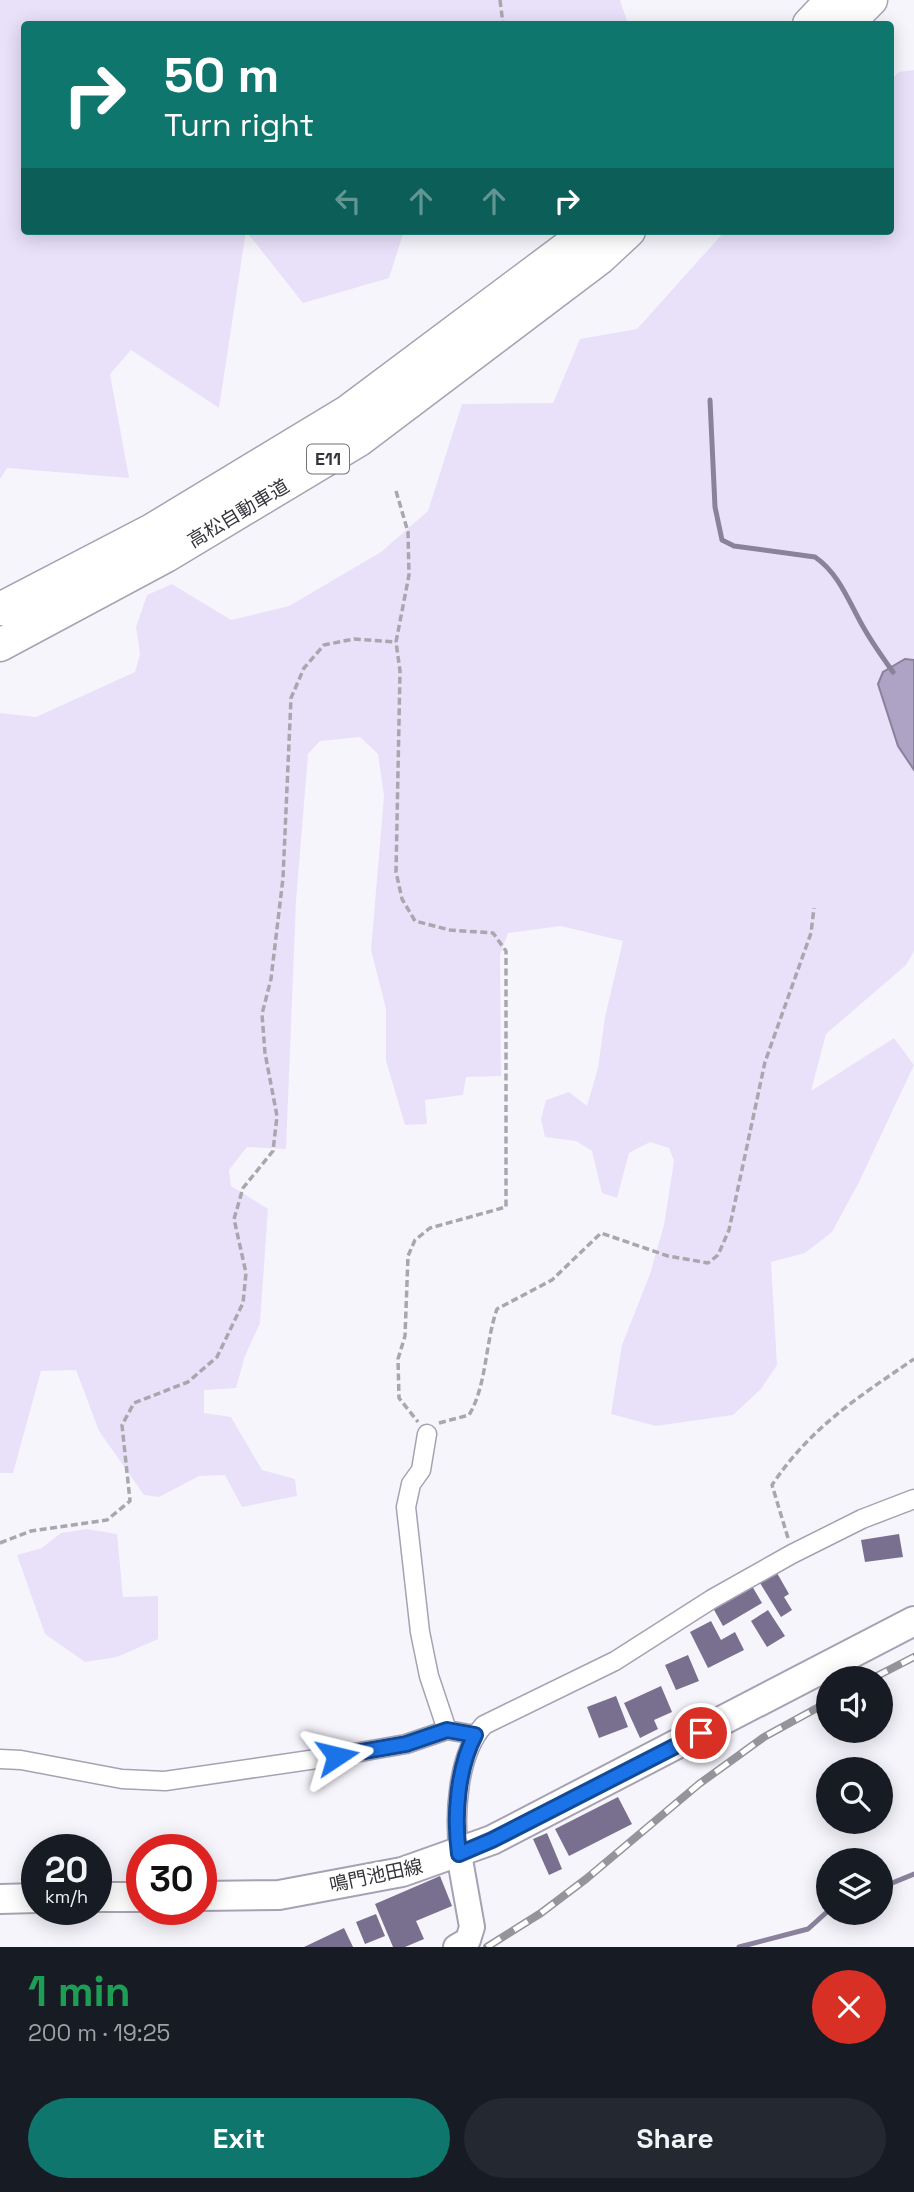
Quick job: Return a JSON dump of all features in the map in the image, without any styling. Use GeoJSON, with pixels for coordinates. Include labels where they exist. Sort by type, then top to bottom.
{"type":"FeatureCollection","features":[{"type":"Feature","properties":{"kind":"highway"},"geometry":{"type":"LineString","coordinates":[[812,21],[832,0]]}},
{"type":"Feature","properties":{"kind":"highway"},"geometry":{"type":"LineString","coordinates":[[850,21],[871,0]]}},
{"type":"Feature","properties":{"kind":"highway","name":"高松自動車道"},"geometry":{"type":"LineString","coordinates":[[0,609],[152,530],[347,412],[584,235]]}},
{"type":"Feature","properties":{"kind":"highway","name":"高松自動車道"},"geometry":{"type":"LineString","coordinates":[[0,645],[166,556],[359,440],[600,258],[625,235]]}},
{"type":"Feature","properties":{"kind":"main road","name":"鳴門池田線"},"geometry":{"type":"LineString","coordinates":[[217,1896],[279,1895],[402,1872],[459,1854],[492,1840],[914,1621]]}},
{"type":"Feature","properties":{"kind":"main road"},"geometry":{"type":"LineString","coordinates":[[459,1854],[472,1927],[466,1945]]}},
{"type":"Feature","properties":{"kind":"main road"},"geometry":{"type":"LineString","coordinates":[[0,1899],[21,1898]]}},
{"type":"Feature","properties":{"kind":"street"},"geometry":{"type":"LineString","coordinates":[[427,1434],[421,1470],[411,1484],[406,1507],[420,1632],[429,1676],[447,1730]]}},
{"type":"Feature","properties":{"kind":"street"},"geometry":{"type":"LineString","coordinates":[[459,1854],[456,1835],[457,1809],[467,1749],[484,1725],[615,1661],[712,1599],[792,1554],[862,1519],[914,1499]]}},
{"type":"Feature","properties":{"kind":"street"},"geometry":{"type":"LineString","coordinates":[[0,1759],[21,1760],[121,1779],[165,1781],[406,1744],[447,1730],[475,1735]]}},
{"type":"Feature","properties":{"kind":"path"},"geometry":{"type":"LineString","coordinates":[[500,0],[503,21]]}},
{"type":"Feature","properties":{"kind":"path"},"geometry":{"type":"LineString","coordinates":[[396,491],[408,532],[409,575],[396,642],[400,671],[396,872],[402,899],[415,921],[450,930],[493,933],[506,951],[506,1208],[430,1228],[415,1240],[408,1256],[405,1336],[398,1359],[399,1398],[427,1434],[438,1423],[468,1415],[477,1402],[488,1333],[497,1309],[552,1280],[601,1233],[668,1256],[708,1263],[718,1255],[729,1230],[765,1062],[811,933],[814,908]]}},
{"type":"Feature","properties":{"kind":"path"},"geometry":{"type":"LineString","coordinates":[[0,1543],[31,1531],[107,1520],[130,1501],[122,1425],[134,1403],[188,1382],[217,1357],[243,1303],[246,1273],[234,1219],[243,1188],[273,1151],[277,1116],[265,1053],[262,1014],[271,979],[283,878],[291,698],[304,668],[324,645],[354,639],[396,642]]}},
{"type":"Feature","properties":{"kind":"path"},"geometry":{"type":"LineString","coordinates":[[792,1554],[772,1485],[804,1444],[839,1410],[914,1359]]}},
{"type":"Feature","properties":{"kind":"shaded area"},"geometry":{"type":"Polygon","coordinates":[[[0,0],[620,0],[627,21],[21,21],[21,235],[245,235],[219,408],[131,350],[110,374],[129,478],[7,468],[0,479],[0,0]]]}},
{"type":"Feature","properties":{"kind":"shaded area"},"geometry":{"type":"Polygon","coordinates":[[[914,70],[914,660],[905,660],[898,746],[914,770],[914,951],[906,965],[826,1034],[811,1091],[894,1038],[914,1065],[859,1182],[832,1232],[805,1253],[771,1262],[777,1365],[761,1389],[733,1415],[656,1426],[611,1414],[622,1345],[650,1274],[664,1225],[674,1161],[669,1148],[650,1142],[629,1153],[617,1198],[602,1193],[592,1151],[576,1141],[545,1137],[541,1119],[546,1100],[569,1092],[587,1106],[598,1068],[605,1017],[623,941],[561,926],[508,933],[500,955],[501,1076],[466,1077],[463,1095],[425,1100],[427,1124],[405,1125],[386,1061],[386,1009],[371,950],[384,796],[378,754],[360,737],[320,741],[308,754],[296,901],[286,1149],[247,1147],[229,1170],[231,1186],[268,1209],[260,1323],[245,1356],[236,1388],[204,1390],[204,1413],[231,1417],[262,1470],[295,1479],[297,1496],[242,1507],[225,1475],[199,1476],[159,1497],[144,1495],[99,1431],[76,1370],[41,1371],[13,1473],[0,1473],[0,713],[36,717],[135,672],[140,654],[136,627],[147,595],[172,584],[231,620],[289,606],[381,552],[428,511],[462,404],[553,403],[580,339],[637,329],[721,235],[894,235],[894,77],[899,72],[914,70]]]}},
{"type":"Feature","properties":{"kind":"shaded area"},"geometry":{"type":"Polygon","coordinates":[[[249,235],[403,235],[389,278],[303,303],[249,235]]]}},
{"type":"Feature","properties":{"kind":"shaded area"},"geometry":{"type":"Polygon","coordinates":[[[905,659],[914,660],[914,770],[898,746],[878,684],[883,672],[905,659]]]}},
{"type":"Feature","properties":{"kind":"shaded area"},"geometry":{"type":"Polygon","coordinates":[[[87,1529],[117,1534],[123,1597],[158,1596],[158,1639],[117,1657],[85,1662],[45,1634],[17,1555],[42,1548],[61,1533],[87,1529]]]}},
{"type":"Feature","properties":{"kind":"building"},"geometry":{"type":"Polygon","coordinates":[[[899,1534],[903,1557],[865,1562],[861,1540],[899,1534]]]}},
{"type":"Feature","properties":{"kind":"building"},"geometry":{"type":"Polygon","coordinates":[[[777,1573],[789,1594],[784,1597],[792,1610],[781,1617],[760,1583],[777,1573]]]}},
{"type":"Feature","properties":{"kind":"building"},"geometry":{"type":"Polygon","coordinates":[[[752,1586],[762,1603],[723,1626],[713,1608],[752,1586]]]}},
{"type":"Feature","properties":{"kind":"building"},"geometry":{"type":"Polygon","coordinates":[[[768,1610],[785,1636],[767,1647],[751,1621],[768,1610]]]}},
{"type":"Feature","properties":{"kind":"building"},"geometry":{"type":"Polygon","coordinates":[[[711,1621],[721,1640],[735,1632],[744,1650],[708,1668],[690,1632],[711,1621]]]}},
{"type":"Feature","properties":{"kind":"building"},"geometry":{"type":"Polygon","coordinates":[[[688,1655],[699,1681],[676,1690],[665,1665],[688,1655]]]}},
{"type":"Feature","properties":{"kind":"building"},"geometry":{"type":"Polygon","coordinates":[[[661,1686],[672,1712],[654,1720],[658,1729],[640,1738],[624,1703],[661,1686]]]}},
{"type":"Feature","properties":{"kind":"building"},"geometry":{"type":"Polygon","coordinates":[[[616,1696],[628,1727],[599,1738],[587,1707],[616,1696]]]}},
{"type":"Feature","properties":{"kind":"building"},"geometry":{"type":"Polygon","coordinates":[[[618,1797],[632,1824],[569,1856],[555,1829],[618,1797]]]}},
{"type":"Feature","properties":{"kind":"building"},"geometry":{"type":"Polygon","coordinates":[[[547,1833],[562,1869],[549,1875],[533,1839],[547,1833]]]}},
{"type":"Feature","properties":{"kind":"building"},"geometry":{"type":"Polygon","coordinates":[[[440,1876],[452,1906],[416,1921],[424,1939],[405,1947],[393,1947],[375,1904],[440,1876]]]}},
{"type":"Feature","properties":{"kind":"building"},"geometry":{"type":"Polygon","coordinates":[[[376,1914],[385,1936],[365,1944],[356,1922],[376,1914]]]}},
{"type":"Feature","properties":{"kind":"building"},"geometry":{"type":"Polygon","coordinates":[[[344,1928],[353,1947],[304,1947],[344,1928]]]}},
{"type":"Feature","properties":{"kind":"waterway"},"geometry":{"type":"LineString","coordinates":[[710,400],[715,507],[722,540],[734,546],[815,557],[838,581],[868,635],[893,672]]}},
{"type":"Feature","properties":{"kind":"waterway"},"geometry":{"type":"LineString","coordinates":[[893,1883],[914,1874]]}},
{"type":"Feature","properties":{"kind":"waterway"},"geometry":{"type":"LineString","coordinates":[[739,1947],[808,1929],[816,1922]]}},
{"type":"Feature","properties":{"kind":"railway"},"geometry":{"type":"LineString","coordinates":[[893,1668],[914,1657]]}},
{"type":"Feature","properties":{"kind":"railway"},"geometry":{"type":"LineString","coordinates":[[487,1947],[541,1913],[586,1879],[699,1784],[764,1737],[816,1709]]}},
{"type":"Feature","properties":{"kind":"route"},"geometry":{"type":"LineString","coordinates":[[337,1756],[406,1744],[447,1730],[475,1735],[467,1749],[457,1809],[456,1835],[459,1854],[492,1840],[701,1733]]}}]}
